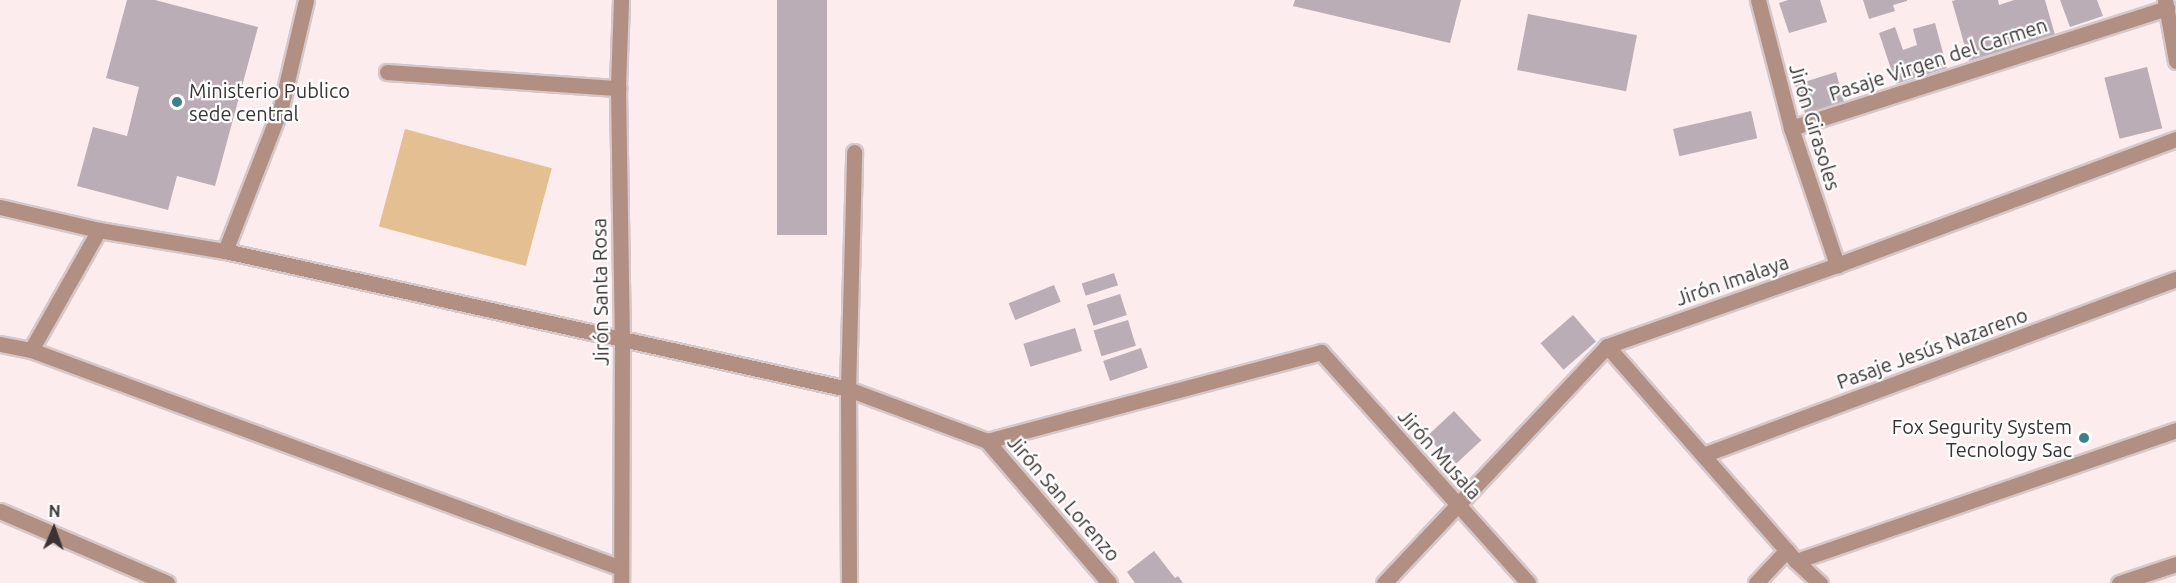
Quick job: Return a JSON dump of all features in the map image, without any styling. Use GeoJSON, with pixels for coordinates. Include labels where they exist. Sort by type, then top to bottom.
{"type":"FeatureCollection","features":[{"type":"Feature","properties":{"kind":"street"},"geometry":{"type":"LineString","coordinates":[[225,251],[281,107],[306,0]]}},
{"type":"Feature","properties":{"kind":"street","name":"Jirón Santa Rosa"},"geometry":{"type":"LineString","coordinates":[[621,0],[618,88],[622,338],[621,576]]}},
{"type":"Feature","properties":{"kind":"street","name":"Jirón Girasoles"},"geometry":{"type":"LineString","coordinates":[[1759,0],[1791,128],[1837,265]]}},
{"type":"Feature","properties":{"kind":"street"},"geometry":{"type":"LineString","coordinates":[[2166,4],[2176,61]]}},
{"type":"Feature","properties":{"kind":"street","name":"Pasaje Virgen del Carmen"},"geometry":{"type":"LineString","coordinates":[[1791,128],[2166,4]]}},
{"type":"Feature","properties":{"kind":"street"},"geometry":{"type":"LineString","coordinates":[[387,72],[618,88]]}},
{"type":"Feature","properties":{"kind":"street","name":"Jirón Imalaya"},"geometry":{"type":"LineString","coordinates":[[1384,583],[1607,346],[1837,265],[2176,139]]}},
{"type":"Feature","properties":{"kind":"street"},"geometry":{"type":"LineString","coordinates":[[849,583],[848,389],[854,152]]}},
{"type":"Feature","properties":{"kind":"street"},"geometry":{"type":"LineString","coordinates":[[0,207],[99,230],[225,251],[848,389],[987,441]]}},
{"type":"Feature","properties":{"kind":"street"},"geometry":{"type":"LineString","coordinates":[[31,350],[99,230]]}},
{"type":"Feature","properties":{"kind":"street","name":"Pasaje Jesús Nazareno"},"geometry":{"type":"LineString","coordinates":[[1704,455],[2176,279]]}},
{"type":"Feature","properties":{"kind":"street"},"geometry":{"type":"LineString","coordinates":[[0,344],[31,350],[621,576]]}},
{"type":"Feature","properties":{"kind":"street"},"geometry":{"type":"LineString","coordinates":[[1607,346],[1792,555],[1820,583]]}},
{"type":"Feature","properties":{"kind":"street","name":"Jirón Musala"},"geometry":{"type":"LineString","coordinates":[[987,441],[1321,352],[1528,583]]}},
{"type":"Feature","properties":{"kind":"street"},"geometry":{"type":"LineString","coordinates":[[1756,583],[1792,555],[2176,429]]}},
{"type":"Feature","properties":{"kind":"street","name":"Jirón San Lorenzo"},"geometry":{"type":"LineString","coordinates":[[987,441],[1109,583]]}},
{"type":"Feature","properties":{"kind":"street"},"geometry":{"type":"LineString","coordinates":[[0,511],[168,583]]}},
{"type":"Feature","properties":{"kind":"street"},"geometry":{"type":"LineString","coordinates":[[2119,583],[2176,564]]}},
{"type":"Feature","properties":{"kind":"shaded area"},"geometry":{"type":"Polygon","coordinates":[[[405,129],[552,168],[526,266],[379,227],[405,129]]]}},
{"type":"Feature","properties":{"kind":"building"},"geometry":{"type":"Polygon","coordinates":[[[127,0],[155,0],[258,27],[215,186],[177,176],[168,210],[77,186],[93,127],[127,136],[139,87],[106,78],[127,0]]]}},
{"type":"Feature","properties":{"kind":"building"},"geometry":{"type":"Polygon","coordinates":[[[777,0],[827,0],[827,235],[777,235],[777,0]]]}},
{"type":"Feature","properties":{"kind":"building"},"geometry":{"type":"Polygon","coordinates":[[[1295,0],[1461,0],[1450,43],[1293,6],[1295,0]]]}},
{"type":"Feature","properties":{"kind":"building"},"geometry":{"type":"Polygon","coordinates":[[[1788,0],[1820,0],[1827,22],[1789,33],[1779,3],[1788,0]]]}},
{"type":"Feature","properties":{"kind":"building"},"geometry":{"type":"Polygon","coordinates":[[[1863,0],[1907,1],[1893,5],[1895,11],[1869,19],[1863,0]]]}},
{"type":"Feature","properties":{"kind":"building"},"geometry":{"type":"Polygon","coordinates":[[[1998,0],[1999,5],[2014,0],[2045,0],[2055,35],[1969,61],[1952,1],[1998,0]]]}},
{"type":"Feature","properties":{"kind":"building"},"geometry":{"type":"Polygon","coordinates":[[[2060,0],[2097,0],[2103,16],[2070,27],[2060,0]]]}},
{"type":"Feature","properties":{"kind":"building"},"geometry":{"type":"Polygon","coordinates":[[[1528,14],[1637,35],[1626,91],[1517,70],[1528,14]]]}},
{"type":"Feature","properties":{"kind":"building"},"geometry":{"type":"Polygon","coordinates":[[[1935,23],[1947,68],[1896,84],[1879,33],[1895,27],[1903,50],[1917,45],[1913,29],[1935,23]]]}},
{"type":"Feature","properties":{"kind":"building"},"geometry":{"type":"Polygon","coordinates":[[[2147,67],[2162,128],[2120,139],[2104,78],[2147,67]]]}},
{"type":"Feature","properties":{"kind":"building"},"geometry":{"type":"Polygon","coordinates":[[[1836,72],[1845,106],[1811,116],[1805,113],[1795,85],[1836,72]]]}},
{"type":"Feature","properties":{"kind":"building"},"geometry":{"type":"Polygon","coordinates":[[[1751,111],[1757,138],[1679,156],[1673,129],[1751,111]]]}},
{"type":"Feature","properties":{"kind":"building"},"geometry":{"type":"Polygon","coordinates":[[[1114,273],[1118,285],[1086,296],[1082,284],[1114,273]]]}},
{"type":"Feature","properties":{"kind":"building"},"geometry":{"type":"Polygon","coordinates":[[[1054,285],[1061,302],[1015,320],[1009,303],[1054,285]]]}},
{"type":"Feature","properties":{"kind":"building"},"geometry":{"type":"Polygon","coordinates":[[[1120,294],[1127,315],[1094,326],[1087,305],[1120,294]]]}},
{"type":"Feature","properties":{"kind":"building"},"geometry":{"type":"Polygon","coordinates":[[[1573,315],[1596,341],[1564,370],[1541,343],[1573,315]]]}},
{"type":"Feature","properties":{"kind":"building"},"geometry":{"type":"Polygon","coordinates":[[[1128,320],[1136,346],[1101,356],[1094,331],[1128,320]]]}},
{"type":"Feature","properties":{"kind":"building"},"geometry":{"type":"Polygon","coordinates":[[[1075,328],[1082,351],[1030,367],[1023,344],[1075,328]]]}},
{"type":"Feature","properties":{"kind":"building"},"geometry":{"type":"Polygon","coordinates":[[[1141,348],[1148,368],[1110,381],[1103,361],[1141,348]]]}},
{"type":"Feature","properties":{"kind":"building"},"geometry":{"type":"Polygon","coordinates":[[[1454,411],[1481,440],[1454,465],[1427,436],[1454,411]]]}},
{"type":"Feature","properties":{"kind":"building"},"geometry":{"type":"Polygon","coordinates":[[[1154,551],[1175,578],[1178,576],[1183,583],[1135,583],[1127,572],[1154,551]]]}},
{"type":"Feature","properties":{"kind":"place","name":"Ministerio Publico sede central"},"geometry":{"type":"Point","coordinates":[177,102]}},
{"type":"Feature","properties":{"kind":"place","name":"Fox Segurity System Tecnology Sac"},"geometry":{"type":"Point","coordinates":[2084,438]}}]}
